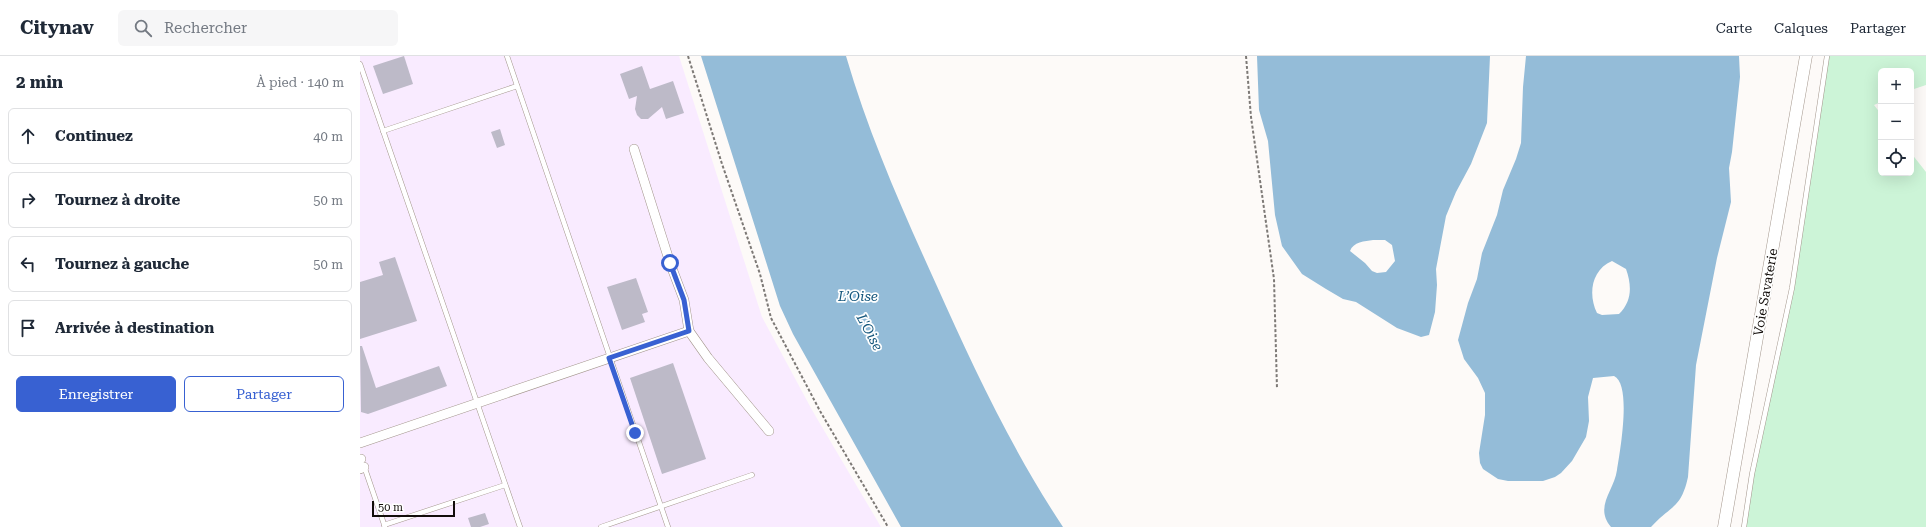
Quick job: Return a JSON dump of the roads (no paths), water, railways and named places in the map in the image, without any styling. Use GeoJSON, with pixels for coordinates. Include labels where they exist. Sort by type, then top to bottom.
{"type":"FeatureCollection","features":[{"type":"Feature","properties":{"kind":"main road","name":"Voie Savaterie"},"geometry":{"type":"LineString","coordinates":[[1724,527],[1806,56]]}},
{"type":"Feature","properties":{"kind":"street"},"geometry":{"type":"LineString","coordinates":[[634,149],[670,263],[684,300],[689,331],[708,358],[769,431]]}},
{"type":"Feature","properties":{"kind":"street"},"geometry":{"type":"LineString","coordinates":[[360,443],[689,331]]}},
{"type":"Feature","properties":{"kind":"lane"},"geometry":{"type":"LineString","coordinates":[[507,56],[668,527]]}},
{"type":"Feature","properties":{"kind":"lane"},"geometry":{"type":"LineString","coordinates":[[1744,527],[1752,474],[1792,288],[1827,56]]}},
{"type":"Feature","properties":{"kind":"lane"},"geometry":{"type":"LineString","coordinates":[[360,64],[520,527]]}},
{"type":"Feature","properties":{"kind":"lane"},"geometry":{"type":"LineString","coordinates":[[383,132],[517,86]]}},
{"type":"Feature","properties":{"kind":"lane"},"geometry":{"type":"LineString","coordinates":[[361,462],[384,526],[505,485]]}},
{"type":"Feature","properties":{"kind":"lane"},"geometry":{"type":"LineString","coordinates":[[602,527],[752,475]]}},
{"type":"Feature","properties":{"kind":"water","name":"L’Oise"},"geometry":{"type":"Polygon","coordinates":[[[701,56],[846,56],[865,114],[887,172],[964,346],[1010,438],[1044,498],[1063,527],[901,527],[793,334],[780,306],[701,56]]]}},
{"type":"Feature","properties":{"kind":"water"},"geometry":{"type":"Polygon","coordinates":[[[1257,56],[1490,56],[1487,123],[1471,164],[1456,192],[1446,216],[1436,269],[1437,285],[1435,312],[1429,335],[1421,337],[1397,328],[1356,302],[1343,299],[1302,274],[1282,246],[1275,215],[1268,141],[1259,110],[1257,56]],[[1385,240],[1360,242],[1350,251],[1365,263],[1372,271],[1377,273],[1386,272],[1395,261],[1392,245],[1385,240]]]}},
{"type":"Feature","properties":{"kind":"water"},"geometry":{"type":"Polygon","coordinates":[[[1526,56],[1739,56],[1740,77],[1729,168],[1731,202],[1717,258],[1696,365],[1688,477],[1682,495],[1678,501],[1651,527],[1611,527],[1606,520],[1604,513],[1606,499],[1617,470],[1622,434],[1624,405],[1619,382],[1614,376],[1593,378],[1588,397],[1589,421],[1586,437],[1572,461],[1555,477],[1543,481],[1508,481],[1498,479],[1483,469],[1480,463],[1479,453],[1485,415],[1485,393],[1478,378],[1464,359],[1458,340],[1468,303],[1477,279],[1482,253],[1497,215],[1503,190],[1521,143],[1523,87],[1526,56]],[[1612,261],[1600,270],[1593,284],[1592,291],[1594,306],[1597,313],[1602,315],[1619,314],[1623,309],[1629,299],[1630,293],[1626,269],[1612,261]]]}},
{"type":"Feature","properties":{"kind":"water label","name":"L'Oise"},"geometry":{"type":"Point","coordinates":[870,332]}}]}
